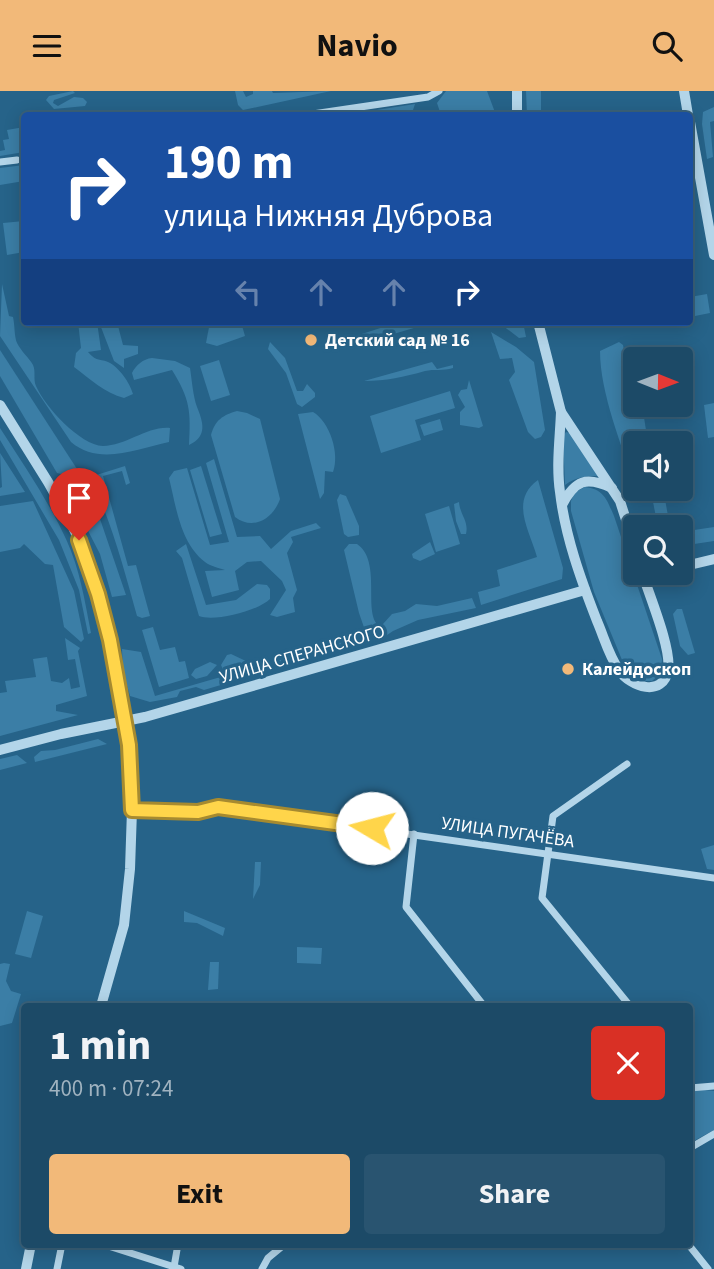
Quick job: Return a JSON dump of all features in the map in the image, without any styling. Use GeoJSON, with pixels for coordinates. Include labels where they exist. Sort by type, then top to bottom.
{"type":"FeatureCollection","features":[{"type":"Feature","properties":{"kind":"street"},"geometry":{"type":"LineString","coordinates":[[326,112],[428,97],[439,91]]}},
{"type":"Feature","properties":{"kind":"street"},"geometry":{"type":"LineString","coordinates":[[517,91],[517,112]]}},
{"type":"Feature","properties":{"kind":"street"},"geometry":{"type":"LineString","coordinates":[[684,91],[688,112]]}},
{"type":"Feature","properties":{"kind":"street"},"geometry":{"type":"LineString","coordinates":[[693,139],[714,255]]}},
{"type":"Feature","properties":{"kind":"street"},"geometry":{"type":"LineString","coordinates":[[0,162],[17,160]]}},
{"type":"Feature","properties":{"kind":"street"},"geometry":{"type":"LineString","coordinates":[[539,326],[561,412],[559,477],[562,505],[585,590],[620,672],[636,685],[652,687],[659,685],[668,673],[669,657],[646,585]]}},
{"type":"Feature","properties":{"kind":"street"},"geometry":{"type":"LineString","coordinates":[[0,405],[54,492],[86,558],[107,628],[124,720],[130,759],[130,869],[124,925],[103,1003]]}},
{"type":"Feature","properties":{"kind":"street"},"geometry":{"type":"LineString","coordinates":[[561,412],[613,489],[624,515]]}},
{"type":"Feature","properties":{"kind":"street"},"geometry":{"type":"LineString","coordinates":[[562,505],[570,488],[580,483],[597,481],[613,489]]}},
{"type":"Feature","properties":{"kind":"street"},"geometry":{"type":"LineString","coordinates":[[693,564],[714,559]]}},
{"type":"Feature","properties":{"kind":"street","name":"УЛИЦА СПЕРАНСКОГО"},"geometry":{"type":"LineString","coordinates":[[0,750],[170,710],[585,590]]}},
{"type":"Feature","properties":{"kind":"street"},"geometry":{"type":"LineString","coordinates":[[627,764],[553,817],[542,898],[628,1003]]}},
{"type":"Feature","properties":{"kind":"street","name":"УЛИЦА ПУГАЧЁВА"},"geometry":{"type":"LineString","coordinates":[[132,810],[198,812],[218,807],[714,878]]}},
{"type":"Feature","properties":{"kind":"street"},"geometry":{"type":"LineString","coordinates":[[414,834],[406,907],[482,1003]]}},
{"type":"Feature","properties":{"kind":"street"},"geometry":{"type":"LineString","coordinates":[[693,1084],[714,1086]]}},
{"type":"Feature","properties":{"kind":"street"},"geometry":{"type":"LineString","coordinates":[[693,1146],[714,1134]]}},
{"type":"Feature","properties":{"kind":"street"},"geometry":{"type":"LineString","coordinates":[[26,1269],[30,1248]]}},
{"type":"Feature","properties":{"kind":"street"},"geometry":{"type":"LineString","coordinates":[[57,1269],[61,1248]]}},
{"type":"Feature","properties":{"kind":"street"},"geometry":{"type":"LineString","coordinates":[[114,1248],[177,1268],[178,1248]]}},
{"type":"Feature","properties":{"kind":"street"},"geometry":{"type":"LineString","coordinates":[[262,1269],[268,1258],[280,1248]]}},
{"type":"Feature","properties":{"kind":"street"},"geometry":{"type":"LineString","coordinates":[[691,1248],[709,1269]]}},
{"type":"Feature","properties":{"kind":"shaded area"},"geometry":{"type":"Polygon","coordinates":[[[73,91],[75,93],[54,100],[53,103],[58,106],[74,97],[83,98],[87,102],[85,106],[54,109],[46,100],[49,96],[73,91]]]}},
{"type":"Feature","properties":{"kind":"shaded area"},"geometry":{"type":"Polygon","coordinates":[[[235,91],[243,91],[246,97],[253,94],[253,91],[331,91],[243,110],[238,105],[235,91]]]}},
{"type":"Feature","properties":{"kind":"shaded area"},"geometry":{"type":"Polygon","coordinates":[[[446,91],[487,91],[495,112],[440,112],[437,103],[446,91]]]}},
{"type":"Feature","properties":{"kind":"shaded area"},"geometry":{"type":"Polygon","coordinates":[[[526,91],[541,91],[541,112],[527,112],[526,91]]]}},
{"type":"Feature","properties":{"kind":"shaded area"},"geometry":{"type":"Polygon","coordinates":[[[415,104],[413,110],[407,112],[363,112],[415,104]]]}},
{"type":"Feature","properties":{"kind":"shaded area"},"geometry":{"type":"Polygon","coordinates":[[[714,107],[714,121],[710,122],[713,157],[707,159],[703,112],[714,107]]]}},
{"type":"Feature","properties":{"kind":"shaded area"},"geometry":{"type":"Polygon","coordinates":[[[21,128],[21,152],[0,156],[0,151],[5,150],[3,140],[9,139],[7,130],[21,128]]]}},
{"type":"Feature","properties":{"kind":"shaded area"},"geometry":{"type":"Polygon","coordinates":[[[21,165],[21,182],[0,185],[0,168],[21,165]]]}},
{"type":"Feature","properties":{"kind":"shaded area"},"geometry":{"type":"Polygon","coordinates":[[[21,221],[21,253],[7,255],[3,223],[21,221]]]}},
{"type":"Feature","properties":{"kind":"shaded area"},"geometry":{"type":"Polygon","coordinates":[[[2,284],[9,316],[13,317],[16,340],[33,365],[36,386],[64,424],[84,439],[103,446],[120,443],[161,428],[170,428],[169,442],[119,454],[106,454],[82,449],[71,442],[0,336],[2,284]]]}},
{"type":"Feature","properties":{"kind":"shaded area"},"geometry":{"type":"Polygon","coordinates":[[[707,294],[710,313],[693,316],[693,296],[707,294]]]}},
{"type":"Feature","properties":{"kind":"shaded area"},"geometry":{"type":"Polygon","coordinates":[[[78,326],[98,326],[101,350],[88,352],[96,359],[108,362],[116,368],[127,380],[133,394],[124,398],[110,393],[74,367],[76,353],[81,348],[78,326]]]}},
{"type":"Feature","properties":{"kind":"shaded area"},"geometry":{"type":"Polygon","coordinates":[[[101,326],[118,326],[123,345],[138,346],[138,354],[124,359],[124,368],[114,361],[101,326]]]}},
{"type":"Feature","properties":{"kind":"shaded area"},"geometry":{"type":"Polygon","coordinates":[[[209,326],[242,326],[245,336],[217,346],[206,343],[209,326]]]}},
{"type":"Feature","properties":{"kind":"shaded area"},"geometry":{"type":"Polygon","coordinates":[[[387,326],[421,326],[343,349],[340,341],[387,326]]]}},
{"type":"Feature","properties":{"kind":"shaded area"},"geometry":{"type":"Polygon","coordinates":[[[503,326],[524,326],[526,337],[519,338],[503,326]]]}},
{"type":"Feature","properties":{"kind":"shaded area"},"geometry":{"type":"Polygon","coordinates":[[[491,332],[534,362],[545,430],[541,437],[535,439],[528,432],[509,380],[515,372],[512,358],[500,359],[491,332]]]}},
{"type":"Feature","properties":{"kind":"shaded area"},"geometry":{"type":"Polygon","coordinates":[[[270,342],[285,358],[297,391],[303,391],[307,384],[315,393],[315,397],[302,407],[297,404],[286,373],[268,349],[270,342]]]}},
{"type":"Feature","properties":{"kind":"shaded area"},"geometry":{"type":"Polygon","coordinates":[[[619,342],[623,345],[623,417],[644,417],[646,431],[623,431],[623,449],[604,384],[600,351],[619,342]]]}},
{"type":"Feature","properties":{"kind":"shaded area"},"geometry":{"type":"Polygon","coordinates":[[[0,350],[77,469],[57,473],[0,376],[0,350]]]}},
{"type":"Feature","properties":{"kind":"shaded area"},"geometry":{"type":"Polygon","coordinates":[[[152,358],[175,361],[190,368],[202,428],[199,437],[189,445],[188,406],[183,389],[172,370],[134,380],[132,373],[136,367],[152,358]]]}},
{"type":"Feature","properties":{"kind":"shaded area"},"geometry":{"type":"Polygon","coordinates":[[[219,360],[230,395],[211,401],[200,366],[219,360]]]}},
{"type":"Feature","properties":{"kind":"shaded area"},"geometry":{"type":"Polygon","coordinates":[[[432,362],[437,369],[453,365],[453,368],[364,381],[432,362]]]}},
{"type":"Feature","properties":{"kind":"shaded area"},"geometry":{"type":"Polygon","coordinates":[[[469,380],[483,426],[479,428],[460,425],[460,412],[465,407],[458,395],[461,390],[467,389],[469,380]]]}},
{"type":"Feature","properties":{"kind":"shaded area"},"geometry":{"type":"Polygon","coordinates":[[[450,391],[455,408],[415,420],[421,440],[381,453],[370,416],[450,391]]]}},
{"type":"Feature","properties":{"kind":"shaded area"},"geometry":{"type":"Polygon","coordinates":[[[714,403],[714,437],[708,438],[704,405],[714,403]]]}},
{"type":"Feature","properties":{"kind":"shaded area"},"geometry":{"type":"Polygon","coordinates":[[[237,411],[260,419],[280,499],[273,512],[255,523],[235,517],[211,435],[220,419],[237,411]]]}},
{"type":"Feature","properties":{"kind":"shaded area"},"geometry":{"type":"Polygon","coordinates":[[[313,412],[329,431],[335,456],[333,472],[325,471],[324,493],[320,499],[298,414],[313,412]]]}},
{"type":"Feature","properties":{"kind":"shaded area"},"geometry":{"type":"Polygon","coordinates":[[[440,419],[443,430],[424,436],[420,425],[440,419]]]}},
{"type":"Feature","properties":{"kind":"shaded area"},"geometry":{"type":"Polygon","coordinates":[[[0,428],[43,496],[71,550],[91,633],[88,634],[79,590],[59,540],[0,440],[0,428]]]}},
{"type":"Feature","properties":{"kind":"shaded area"},"geometry":{"type":"Polygon","coordinates":[[[566,432],[570,433],[598,476],[581,477],[565,485],[563,436],[566,432]]]}},
{"type":"Feature","properties":{"kind":"shaded area"},"geometry":{"type":"Polygon","coordinates":[[[0,453],[25,492],[0,496],[0,453]]]}},
{"type":"Feature","properties":{"kind":"shaded area"},"geometry":{"type":"Polygon","coordinates":[[[214,459],[237,537],[260,536],[271,549],[291,531],[316,523],[321,528],[291,537],[293,542],[287,553],[297,590],[293,598],[295,612],[277,617],[270,615],[286,590],[282,581],[261,561],[247,562],[235,571],[239,590],[212,597],[205,571],[225,570],[205,562],[190,545],[180,523],[169,478],[174,471],[187,468],[210,545],[229,542],[206,463],[214,459]]]}},
{"type":"Feature","properties":{"kind":"shaded area"},"geometry":{"type":"Polygon","coordinates":[[[125,466],[130,483],[126,485],[122,471],[103,476],[128,566],[136,565],[150,616],[142,618],[137,616],[111,527],[90,477],[125,466]]]}},
{"type":"Feature","properties":{"kind":"shaded area"},"geometry":{"type":"Polygon","coordinates":[[[201,466],[222,534],[210,537],[190,470],[201,466]]]}},
{"type":"Feature","properties":{"kind":"shaded area"},"geometry":{"type":"Polygon","coordinates":[[[538,480],[563,568],[562,579],[481,605],[478,592],[500,586],[497,570],[537,557],[523,507],[529,488],[538,480]]]}},
{"type":"Feature","properties":{"kind":"shaded area"},"geometry":{"type":"Polygon","coordinates":[[[73,487],[78,495],[90,490],[94,506],[86,509],[91,521],[100,519],[126,595],[112,597],[100,554],[68,492],[73,487]]]}},
{"type":"Feature","properties":{"kind":"shaded area"},"geometry":{"type":"Polygon","coordinates":[[[585,487],[597,490],[607,500],[614,516],[623,543],[623,585],[637,585],[662,659],[661,673],[652,681],[638,681],[627,672],[594,592],[571,511],[575,492],[585,487]]]}},
{"type":"Feature","properties":{"kind":"shaded area"},"geometry":{"type":"Polygon","coordinates":[[[340,494],[346,496],[359,526],[359,535],[348,537],[344,534],[337,500],[340,494]]]}},
{"type":"Feature","properties":{"kind":"shaded area"},"geometry":{"type":"Polygon","coordinates":[[[33,501],[74,591],[84,639],[81,642],[64,627],[53,565],[45,564],[24,544],[20,548],[0,552],[0,506],[33,501]]]}},
{"type":"Feature","properties":{"kind":"shaded area"},"geometry":{"type":"Polygon","coordinates":[[[640,501],[665,501],[668,515],[656,515],[653,502],[640,501]]]}},
{"type":"Feature","properties":{"kind":"shaded area"},"geometry":{"type":"Polygon","coordinates":[[[459,502],[466,534],[461,534],[456,521],[454,504],[459,502]]]}},
{"type":"Feature","properties":{"kind":"shaded area"},"geometry":{"type":"Polygon","coordinates":[[[449,506],[460,544],[436,552],[425,514],[449,506]]]}},
{"type":"Feature","properties":{"kind":"shaded area"},"geometry":{"type":"Polygon","coordinates":[[[714,527],[714,541],[693,544],[693,530],[714,527]]]}},
{"type":"Feature","properties":{"kind":"shaded area"},"geometry":{"type":"Polygon","coordinates":[[[430,542],[435,554],[420,561],[413,558],[412,554],[430,542]]]}},
{"type":"Feature","properties":{"kind":"shaded area"},"geometry":{"type":"Polygon","coordinates":[[[186,544],[206,605],[236,600],[257,584],[267,585],[270,599],[256,608],[236,614],[215,618],[199,616],[182,558],[176,551],[186,544]]]}},
{"type":"Feature","properties":{"kind":"shaded area"},"geometry":{"type":"Polygon","coordinates":[[[349,544],[357,544],[369,562],[372,609],[378,625],[383,624],[392,614],[405,611],[416,604],[437,606],[472,598],[476,608],[418,620],[384,637],[367,636],[344,550],[349,544]]]}},
{"type":"Feature","properties":{"kind":"shaded area"},"geometry":{"type":"Polygon","coordinates":[[[677,609],[682,609],[695,653],[688,655],[680,646],[673,614],[677,609]]]}},
{"type":"Feature","properties":{"kind":"shaded area"},"geometry":{"type":"Polygon","coordinates":[[[153,627],[160,650],[175,647],[179,662],[185,661],[189,678],[159,687],[142,630],[153,627]]]}},
{"type":"Feature","properties":{"kind":"shaded area"},"geometry":{"type":"Polygon","coordinates":[[[65,638],[80,648],[78,651],[87,696],[56,705],[56,711],[78,715],[0,736],[0,693],[7,692],[5,681],[36,677],[33,659],[47,657],[51,681],[62,683],[69,678],[71,689],[80,687],[75,659],[68,660],[65,638]]]}},
{"type":"Feature","properties":{"kind":"shaded area"},"geometry":{"type":"Polygon","coordinates":[[[356,638],[358,644],[204,690],[196,687],[180,691],[177,697],[150,702],[130,696],[123,671],[122,649],[141,652],[155,696],[356,638]]]}},
{"type":"Feature","properties":{"kind":"shaded area"},"geometry":{"type":"Polygon","coordinates":[[[231,654],[250,663],[248,666],[224,672],[221,665],[227,655],[231,654]]]}},
{"type":"Feature","properties":{"kind":"shaded area"},"geometry":{"type":"Polygon","coordinates":[[[210,662],[217,665],[207,676],[196,679],[191,675],[195,669],[210,662]]]}},
{"type":"Feature","properties":{"kind":"shaded area"},"geometry":{"type":"Polygon","coordinates":[[[98,739],[107,744],[35,762],[34,757],[41,751],[98,739]]]}},
{"type":"Feature","properties":{"kind":"shaded area"},"geometry":{"type":"Polygon","coordinates":[[[17,755],[27,763],[0,770],[0,759],[17,755]]]}},
{"type":"Feature","properties":{"kind":"shaded area"},"geometry":{"type":"Polygon","coordinates":[[[714,845],[714,870],[707,869],[701,849],[714,845]]]}},
{"type":"Feature","properties":{"kind":"shaded area"},"geometry":{"type":"Polygon","coordinates":[[[255,862],[261,862],[260,885],[253,899],[255,862]]]}},
{"type":"Feature","properties":{"kind":"shaded area"},"geometry":{"type":"Polygon","coordinates":[[[27,911],[43,916],[31,958],[15,954],[27,911]]]}},
{"type":"Feature","properties":{"kind":"shaded area"},"geometry":{"type":"Polygon","coordinates":[[[184,911],[225,928],[223,936],[197,923],[184,922],[184,911]]]}},
{"type":"Feature","properties":{"kind":"shaded area"},"geometry":{"type":"Polygon","coordinates":[[[297,947],[322,948],[321,964],[297,963],[297,947]]]}},
{"type":"Feature","properties":{"kind":"shaded area"},"geometry":{"type":"Polygon","coordinates":[[[210,962],[219,962],[218,989],[208,990],[210,962]]]}},
{"type":"Feature","properties":{"kind":"shaded area"},"geometry":{"type":"Polygon","coordinates":[[[0,964],[10,964],[6,981],[11,991],[21,994],[12,1023],[0,1026],[0,964]]]}},
{"type":"Feature","properties":{"kind":"shaded area"},"geometry":{"type":"Polygon","coordinates":[[[693,1090],[714,1091],[714,1130],[693,1141],[693,1090]]]}},
{"type":"Feature","properties":{"kind":"place","name":"Детский сад № 16"},"geometry":{"type":"Point","coordinates":[311,340]}},
{"type":"Feature","properties":{"kind":"place","name":"Калейдоскоп"},"geometry":{"type":"Point","coordinates":[568,669]}},
{"type":"Feature","properties":{"kind":"route"},"geometry":{"type":"LineString","coordinates":[[79,540],[98,594],[110,640],[129,745],[132,810],[198,812],[218,807],[372,828]]}}]}
